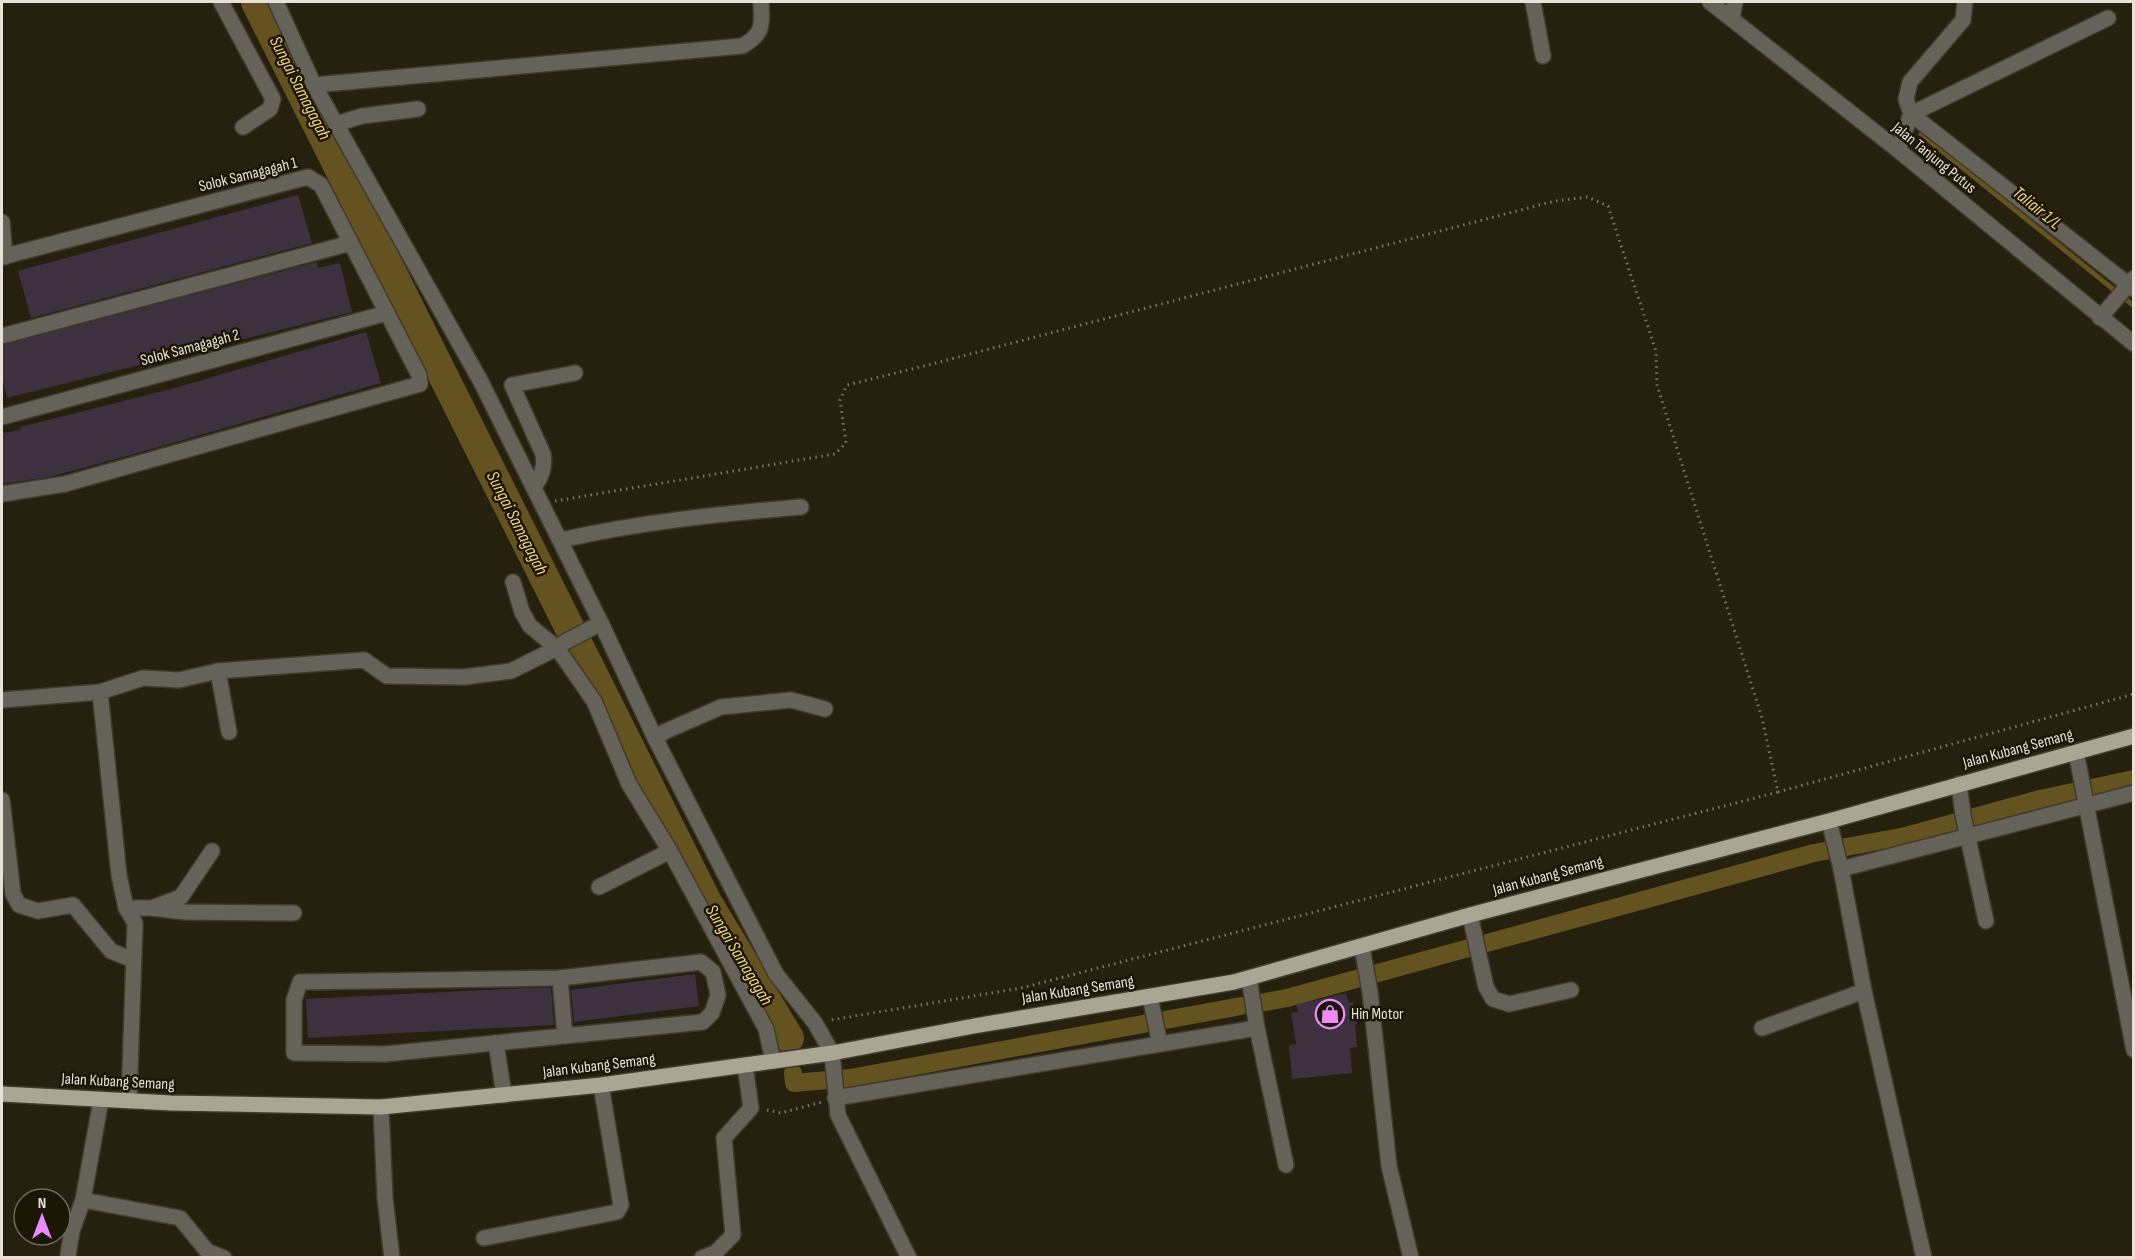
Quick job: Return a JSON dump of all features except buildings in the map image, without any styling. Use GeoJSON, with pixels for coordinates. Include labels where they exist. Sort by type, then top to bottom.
{"type":"FeatureCollection","features":[{"type":"Feature","properties":{"kind":"main road","name":"Jalan Kubang Semang"},"geometry":{"type":"LineString","coordinates":[[2,1094],[129,1101],[381,1107],[601,1085],[773,1061],[833,1059],[974,1026],[1234,982],[1470,915],[1829,821],[2133,736]]}},
{"type":"Feature","properties":{"kind":"street"},"geometry":{"type":"LineString","coordinates":[[221,2],[273,99],[270,109],[243,127]]}},
{"type":"Feature","properties":{"kind":"street"},"geometry":{"type":"LineString","coordinates":[[276,2],[314,85],[480,380],[561,540],[597,625],[777,974],[815,1023],[833,1059],[838,1115],[909,1257]]}},
{"type":"Feature","properties":{"kind":"street"},"geometry":{"type":"LineString","coordinates":[[314,85],[742,46],[755,39],[762,25],[761,2]]}},
{"type":"Feature","properties":{"kind":"street"},"geometry":{"type":"LineString","coordinates":[[1533,2],[1543,56]]}},
{"type":"Feature","properties":{"kind":"street","name":"Jalan Tanjung Putus"},"geometry":{"type":"LineString","coordinates":[[1710,2],[1898,150],[2133,344]]}},
{"type":"Feature","properties":{"kind":"street"},"geometry":{"type":"LineString","coordinates":[[1732,19],[1735,2]]}},
{"type":"Feature","properties":{"kind":"street"},"geometry":{"type":"LineString","coordinates":[[1965,2],[1963,20],[1910,82],[1906,99],[1911,114],[2129,285],[2100,318]]}},
{"type":"Feature","properties":{"kind":"street"},"geometry":{"type":"LineString","coordinates":[[1898,150],[1911,114],[2108,18]]}},
{"type":"Feature","properties":{"kind":"street"},"geometry":{"type":"LineString","coordinates":[[336,124],[362,116],[418,109]]}},
{"type":"Feature","properties":{"kind":"street","name":"Solok Samagagah 1"},"geometry":{"type":"LineString","coordinates":[[2,494],[64,484],[420,384],[419,375],[321,185],[308,177],[3,257]]}},
{"type":"Feature","properties":{"kind":"street"},"geometry":{"type":"LineString","coordinates":[[2,222],[3,257]]}},
{"type":"Feature","properties":{"kind":"street"},"geometry":{"type":"LineString","coordinates":[[2,336],[351,243]]}},
{"type":"Feature","properties":{"kind":"street","name":"Solok Samagagah 2"},"geometry":{"type":"LineString","coordinates":[[2,416],[387,314]]}},
{"type":"Feature","properties":{"kind":"street"},"geometry":{"type":"LineString","coordinates":[[534,487],[541,478],[544,464],[543,453],[512,385],[575,373]]}},
{"type":"Feature","properties":{"kind":"street"},"geometry":{"type":"LineString","coordinates":[[561,540],[612,529],[801,507]]}},
{"type":"Feature","properties":{"kind":"street"},"geometry":{"type":"LineString","coordinates":[[513,582],[522,612],[530,626],[561,645],[594,701],[629,784],[670,851],[766,1029],[773,1061]]}},
{"type":"Feature","properties":{"kind":"street"},"geometry":{"type":"LineString","coordinates":[[2,700],[100,692],[144,678],[179,680],[218,671],[364,660],[387,676],[464,677],[511,671],[597,625]]}},
{"type":"Feature","properties":{"kind":"street"},"geometry":{"type":"LineString","coordinates":[[218,671],[229,732]]}},
{"type":"Feature","properties":{"kind":"street"},"geometry":{"type":"LineString","coordinates":[[100,692],[119,875],[126,908],[135,923],[129,1101]]}},
{"type":"Feature","properties":{"kind":"street"},"geometry":{"type":"LineString","coordinates":[[655,738],[721,707],[791,700],[825,709]]}},
{"type":"Feature","properties":{"kind":"street"},"geometry":{"type":"LineString","coordinates":[[2076,752],[2133,1050]]}},
{"type":"Feature","properties":{"kind":"street"},"geometry":{"type":"LineString","coordinates":[[1959,784],[1965,827],[1986,921]]}},
{"type":"Feature","properties":{"kind":"street"},"geometry":{"type":"LineString","coordinates":[[1838,858],[1965,827],[2086,801],[2133,794]]}},
{"type":"Feature","properties":{"kind":"street"},"geometry":{"type":"LineString","coordinates":[[2,800],[13,894],[19,905],[38,910],[73,905],[111,951],[133,960]]}},
{"type":"Feature","properties":{"kind":"street"},"geometry":{"type":"LineString","coordinates":[[1829,821],[1864,991],[1924,1257]]}},
{"type":"Feature","properties":{"kind":"street"},"geometry":{"type":"LineString","coordinates":[[152,908],[181,897],[212,851]]}},
{"type":"Feature","properties":{"kind":"street"},"geometry":{"type":"LineString","coordinates":[[599,887],[670,851]]}},
{"type":"Feature","properties":{"kind":"street"},"geometry":{"type":"LineString","coordinates":[[126,908],[185,912],[294,913]]}},
{"type":"Feature","properties":{"kind":"street"},"geometry":{"type":"LineString","coordinates":[[1470,915],[1486,987],[1493,999],[1509,1004],[1571,990]]}},
{"type":"Feature","properties":{"kind":"street"},"geometry":{"type":"LineString","coordinates":[[1362,947],[1370,992],[1389,1166],[1411,1257]]}},
{"type":"Feature","properties":{"kind":"street","name":"Jalan Kubang Semang"},"geometry":{"type":"LineString","coordinates":[[701,962],[713,972],[718,995],[712,1013],[703,1022],[385,1054],[294,1053],[294,1000],[300,982],[560,978],[701,962]]}},
{"type":"Feature","properties":{"kind":"street"},"geometry":{"type":"LineString","coordinates":[[560,978],[565,1036]]}},
{"type":"Feature","properties":{"kind":"street"},"geometry":{"type":"LineString","coordinates":[[1249,978],[1257,1028],[1286,1165]]}},
{"type":"Feature","properties":{"kind":"street"},"geometry":{"type":"LineString","coordinates":[[1762,1028],[1864,991]]}},
{"type":"Feature","properties":{"kind":"street"},"geometry":{"type":"LineString","coordinates":[[1150,997],[1157,1032]]}},
{"type":"Feature","properties":{"kind":"street"},"geometry":{"type":"LineString","coordinates":[[835,1091],[1157,1032],[1257,1028]]}},
{"type":"Feature","properties":{"kind":"street"},"geometry":{"type":"LineString","coordinates":[[495,1043],[504,1095]]}},
{"type":"Feature","properties":{"kind":"street"},"geometry":{"type":"LineString","coordinates":[[702,1257],[715,1253],[733,1235],[724,1138],[751,1108],[745,1065]]}},
{"type":"Feature","properties":{"kind":"street"},"geometry":{"type":"LineString","coordinates":[[484,1238],[617,1212],[621,1205],[601,1085]]}},
{"type":"Feature","properties":{"kind":"street"},"geometry":{"type":"LineString","coordinates":[[68,1255],[72,1231],[83,1200],[101,1100]]}},
{"type":"Feature","properties":{"kind":"street"},"geometry":{"type":"LineString","coordinates":[[381,1107],[385,1198],[392,1257]]}},
{"type":"Feature","properties":{"kind":"street"},"geometry":{"type":"LineString","coordinates":[[83,1200],[180,1218],[207,1251],[224,1257]]}},
{"type":"Feature","properties":{"kind":"path"},"geometry":{"type":"LineString","coordinates":[[542,503],[835,454],[846,443],[840,399],[847,385],[1555,201],[1587,197],[1608,206],[1656,351],[1657,385],[1762,718],[1778,792]]}},
{"type":"Feature","properties":{"kind":"path"},"geometry":{"type":"LineString","coordinates":[[815,1023],[872,1011],[1021,988],[1778,792],[2133,694]]}},
{"type":"Feature","properties":{"kind":"path"},"geometry":{"type":"LineString","coordinates":[[751,1108],[781,1113],[835,1091]]}},
{"type":"Feature","properties":{"kind":"waterway","name":"Sungai Samagagah"},"geometry":{"type":"LineString","coordinates":[[256,2],[707,902],[789,1038]]}},
{"type":"Feature","properties":{"kind":"waterway","name":"Taliair 1/L"},"geometry":{"type":"LineString","coordinates":[[1921,134],[2134,306]]}},
{"type":"Feature","properties":{"kind":"waterway"},"geometry":{"type":"LineString","coordinates":[[1260,1003],[1287,998],[1814,853],[1906,836],[2040,799],[2134,779]]}},
{"type":"Feature","properties":{"kind":"waterway"},"geometry":{"type":"LineString","coordinates":[[793,1073],[794,1083],[850,1078],[1241,1006]]}},
{"type":"Feature","properties":{"kind":"place","name":"Hin Motor"},"geometry":{"type":"Point","coordinates":[1330,1014]}}]}
